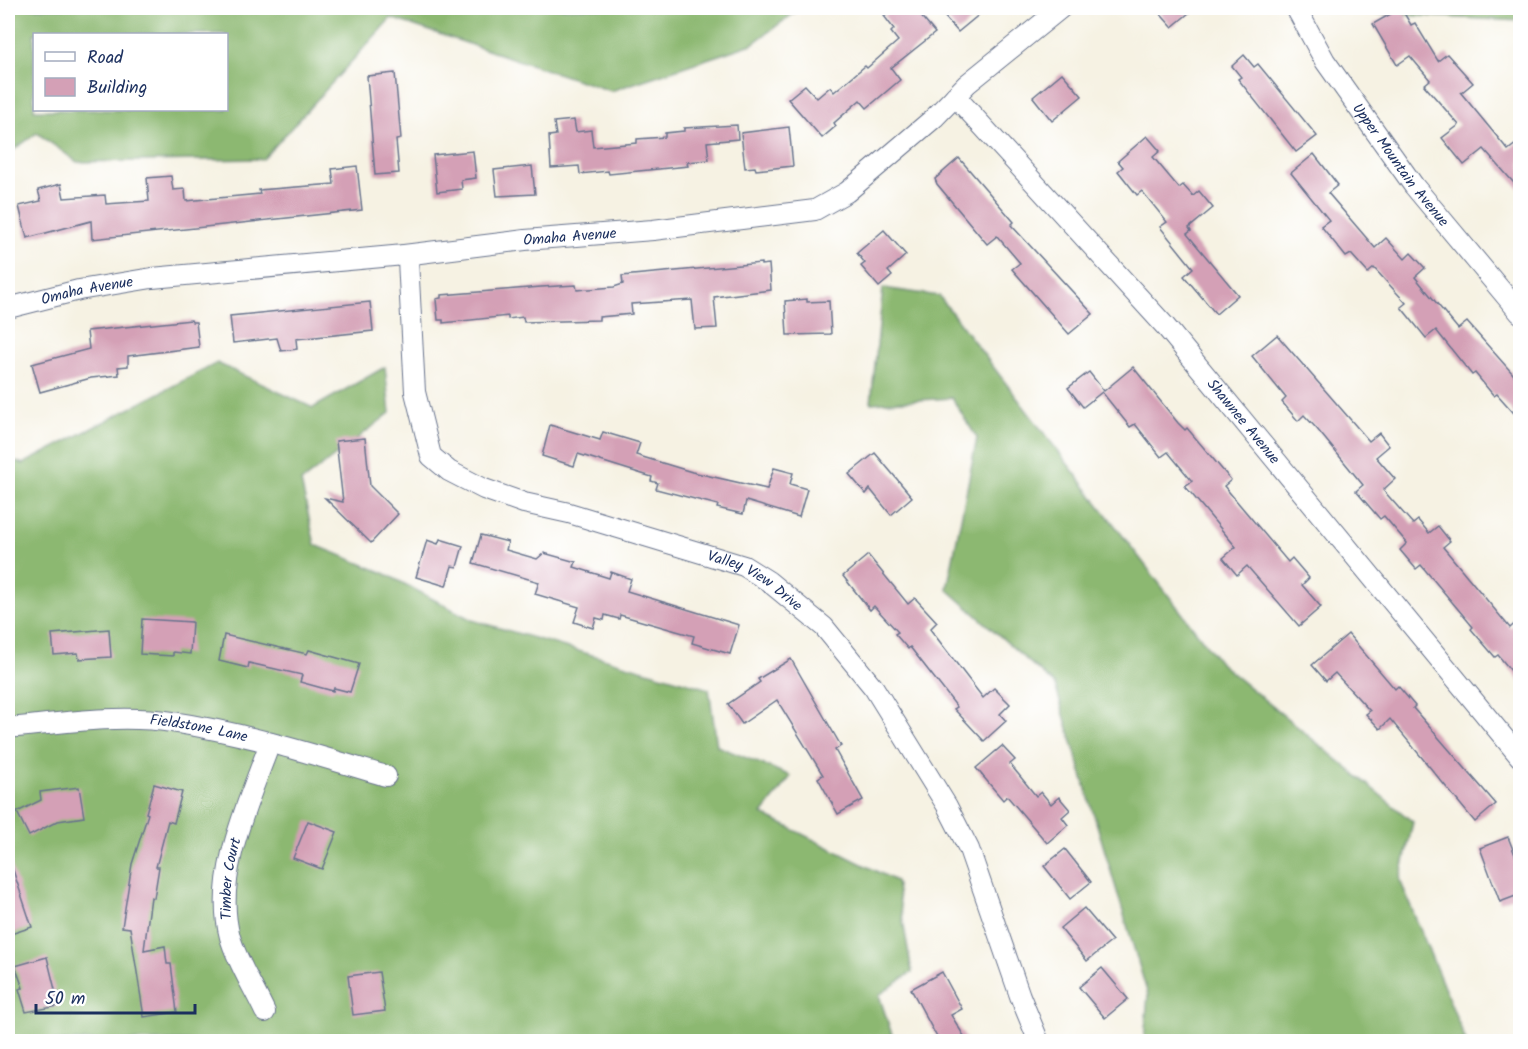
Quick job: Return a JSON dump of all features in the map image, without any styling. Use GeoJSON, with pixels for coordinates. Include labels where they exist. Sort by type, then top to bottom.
{"type":"FeatureCollection","features":[{"type":"Feature","properties":{"kind":"street","name":"Omaha Avenue"},"geometry":{"type":"LineString","coordinates":[[8,308],[79,290],[152,278],[404,255],[525,240],[771,217],[815,210],[847,192],[934,118],[955,96],[1061,8]]}},
{"type":"Feature","properties":{"kind":"street","name":"Upper Mountain Avenue"},"geometry":{"type":"LineString","coordinates":[[1296,8],[1325,61],[1414,186],[1521,313]]}},
{"type":"Feature","properties":{"kind":"street","name":"Shawnee Avenue"},"geometry":{"type":"LineString","coordinates":[[955,96],[1166,327],[1521,757]]}},
{"type":"Feature","properties":{"kind":"street","name":"Valley View Drive"},"geometry":{"type":"LineString","coordinates":[[404,255],[408,260],[415,392],[431,456],[449,471],[514,500],[569,513],[744,566],[768,581],[824,627],[874,688],[947,806],[969,849],[1016,986],[1039,1041]]}},
{"type":"Feature","properties":{"kind":"street","name":"Fieldstone Lane"},"geometry":{"type":"LineString","coordinates":[[8,728],[92,720],[171,722],[270,743],[386,776]]}},
{"type":"Feature","properties":{"kind":"street","name":"Timber Court"},"geometry":{"type":"LineString","coordinates":[[265,1012],[230,937],[226,883],[238,835],[270,743]]}},
{"type":"Feature","properties":{"kind":"green space"},"geometry":{"type":"Polygon","coordinates":[[[8,8],[801,8],[752,44],[611,91],[391,18],[263,159],[77,162],[37,133],[8,154],[8,8]]]}},
{"type":"Feature","properties":{"kind":"green space"},"geometry":{"type":"Polygon","coordinates":[[[1324,8],[1520,8],[1520,21],[1326,11],[1324,8]]]}},
{"type":"Feature","properties":{"kind":"green space"},"geometry":{"type":"Polygon","coordinates":[[[883,288],[939,296],[1221,664],[1413,822],[1400,880],[1466,1041],[1144,1041],[1148,995],[1055,685],[947,589],[977,438],[952,398],[871,403],[883,288]]]}},
{"type":"Feature","properties":{"kind":"green space"},"geometry":{"type":"Polygon","coordinates":[[[217,363],[313,408],[385,367],[390,413],[301,482],[315,545],[384,573],[472,620],[709,689],[717,746],[791,776],[762,814],[896,881],[912,972],[879,995],[894,1041],[8,1041],[8,458],[23,464],[217,363]]]}},
{"type":"Feature","properties":{"kind":"building"},"geometry":{"type":"Polygon","coordinates":[[[894,8],[914,8],[935,33],[891,68],[900,80],[867,108],[860,100],[834,123],[836,126],[822,138],[788,99],[805,85],[817,98],[830,87],[834,92],[865,66],[867,68],[898,41],[891,32],[894,29],[884,16],[894,8]]]}},
{"type":"Feature","properties":{"kind":"building"},"geometry":{"type":"Polygon","coordinates":[[[937,8],[987,8],[958,32],[937,8]]]}},
{"type":"Feature","properties":{"kind":"building"},"geometry":{"type":"Polygon","coordinates":[[[1155,8],[1195,8],[1172,27],[1155,8]]]}},
{"type":"Feature","properties":{"kind":"building"},"geometry":{"type":"Polygon","coordinates":[[[1401,8],[1411,25],[1415,23],[1438,61],[1447,54],[1473,83],[1461,93],[1508,150],[1521,140],[1521,191],[1484,149],[1464,165],[1442,138],[1459,125],[1424,85],[1430,80],[1410,56],[1397,65],[1373,24],[1401,8]]]}},
{"type":"Feature","properties":{"kind":"building"},"geometry":{"type":"Polygon","coordinates":[[[1244,55],[1254,67],[1258,64],[1317,136],[1296,152],[1238,79],[1241,77],[1232,66],[1244,55]]]}},
{"type":"Feature","properties":{"kind":"building"},"geometry":{"type":"Polygon","coordinates":[[[395,73],[401,139],[396,140],[399,173],[375,175],[367,76],[395,73]]]}},
{"type":"Feature","properties":{"kind":"building"},"geometry":{"type":"Polygon","coordinates":[[[1062,73],[1082,96],[1052,121],[1033,97],[1062,73]]]}},
{"type":"Feature","properties":{"kind":"building"},"geometry":{"type":"Polygon","coordinates":[[[574,120],[576,132],[591,130],[593,147],[637,143],[637,139],[665,137],[665,133],[684,131],[684,128],[737,125],[738,139],[707,142],[709,160],[687,162],[688,166],[609,174],[608,171],[580,174],[579,166],[551,168],[549,136],[556,135],[554,122],[574,120]]]}},
{"type":"Feature","properties":{"kind":"building"},"geometry":{"type":"Polygon","coordinates":[[[789,127],[793,166],[756,170],[755,167],[745,168],[741,133],[789,127]]]}},
{"type":"Feature","properties":{"kind":"building"},"geometry":{"type":"Polygon","coordinates":[[[1147,136],[1160,151],[1153,157],[1179,188],[1183,185],[1193,196],[1199,191],[1213,208],[1189,228],[1191,231],[1187,234],[1238,295],[1216,314],[1184,276],[1193,268],[1160,227],[1167,222],[1142,191],[1137,195],[1118,171],[1123,167],[1118,161],[1147,136]]]}},
{"type":"Feature","properties":{"kind":"building"},"geometry":{"type":"Polygon","coordinates":[[[473,151],[476,178],[461,180],[462,189],[437,192],[433,155],[473,151]]]}},
{"type":"Feature","properties":{"kind":"building"},"geometry":{"type":"Polygon","coordinates":[[[1314,154],[1338,185],[1328,193],[1375,248],[1386,238],[1405,259],[1411,253],[1425,268],[1415,277],[1458,329],[1467,322],[1521,383],[1521,421],[1497,394],[1494,396],[1475,373],[1472,375],[1436,330],[1426,338],[1401,307],[1406,303],[1374,268],[1368,273],[1351,254],[1346,257],[1321,226],[1329,220],[1291,173],[1314,154]]]}},
{"type":"Feature","properties":{"kind":"building"},"geometry":{"type":"Polygon","coordinates":[[[959,158],[1014,222],[1011,225],[1093,314],[1069,334],[1012,269],[1020,263],[997,236],[987,244],[937,184],[935,179],[959,158]]]}},
{"type":"Feature","properties":{"kind":"building"},"geometry":{"type":"Polygon","coordinates":[[[357,166],[362,210],[92,239],[91,221],[27,238],[19,206],[41,201],[38,190],[61,184],[64,198],[105,195],[106,204],[149,201],[147,178],[171,176],[173,190],[185,189],[186,201],[260,194],[259,190],[334,184],[332,169],[357,166]]]}},
{"type":"Feature","properties":{"kind":"building"},"geometry":{"type":"Polygon","coordinates":[[[532,166],[535,194],[497,196],[494,170],[532,166]]]}},
{"type":"Feature","properties":{"kind":"building"},"geometry":{"type":"Polygon","coordinates":[[[884,230],[906,255],[888,271],[892,276],[879,287],[861,266],[865,263],[857,253],[884,230]]]}},
{"type":"Feature","properties":{"kind":"building"},"geometry":{"type":"Polygon","coordinates":[[[761,263],[761,265],[769,264],[771,290],[714,297],[717,328],[695,329],[692,300],[631,304],[632,314],[599,317],[599,320],[524,322],[523,317],[508,319],[508,316],[443,323],[443,320],[438,320],[436,299],[441,298],[441,295],[576,285],[577,290],[614,287],[623,284],[622,276],[761,263]]]}},
{"type":"Feature","properties":{"kind":"building"},"geometry":{"type":"Polygon","coordinates":[[[807,299],[807,302],[829,301],[831,334],[787,335],[785,301],[807,299]]]}},
{"type":"Feature","properties":{"kind":"building"},"geometry":{"type":"Polygon","coordinates":[[[370,302],[373,331],[296,339],[297,349],[281,351],[277,338],[233,343],[230,316],[370,302]]]}},
{"type":"Feature","properties":{"kind":"building"},"geometry":{"type":"Polygon","coordinates":[[[191,320],[196,322],[199,347],[128,356],[128,366],[118,367],[119,375],[91,378],[40,392],[32,364],[89,349],[87,331],[191,320]]]}},
{"type":"Feature","properties":{"kind":"building"},"geometry":{"type":"Polygon","coordinates":[[[1277,335],[1369,441],[1379,433],[1389,446],[1376,457],[1395,479],[1383,490],[1413,524],[1418,520],[1429,533],[1438,526],[1450,541],[1443,547],[1510,628],[1521,618],[1521,683],[1498,655],[1495,657],[1471,629],[1473,627],[1421,565],[1416,569],[1400,550],[1407,543],[1384,516],[1380,519],[1356,491],[1363,485],[1317,429],[1304,415],[1298,421],[1282,402],[1286,398],[1252,356],[1277,335]]]}},
{"type":"Feature","properties":{"kind":"building"},"geometry":{"type":"Polygon","coordinates":[[[1133,367],[1178,423],[1185,430],[1187,428],[1231,480],[1224,486],[1288,562],[1292,558],[1309,578],[1302,585],[1321,607],[1299,626],[1247,566],[1237,575],[1223,558],[1236,547],[1185,486],[1192,481],[1168,452],[1161,457],[1135,424],[1130,427],[1102,392],[1083,407],[1068,388],[1089,372],[1104,391],[1133,367]]]}},
{"type":"Feature","properties":{"kind":"building"},"geometry":{"type":"Polygon","coordinates":[[[550,425],[600,440],[603,432],[640,443],[636,455],[692,472],[767,489],[774,468],[793,473],[790,484],[807,489],[799,517],[746,501],[743,514],[717,508],[718,505],[656,489],[658,483],[651,481],[652,477],[578,454],[574,466],[542,456],[550,425]]]}},
{"type":"Feature","properties":{"kind":"building"},"geometry":{"type":"Polygon","coordinates":[[[365,438],[370,486],[398,514],[371,543],[325,498],[343,502],[336,441],[365,438]]]}},
{"type":"Feature","properties":{"kind":"building"},"geometry":{"type":"Polygon","coordinates":[[[875,453],[912,497],[891,515],[870,489],[866,494],[849,474],[875,453]]]}},
{"type":"Feature","properties":{"kind":"building"},"geometry":{"type":"Polygon","coordinates":[[[481,535],[508,542],[506,550],[537,559],[544,553],[576,562],[574,567],[609,578],[611,572],[631,579],[627,591],[739,625],[730,654],[692,643],[694,636],[620,615],[619,619],[605,615],[604,620],[596,618],[593,628],[574,622],[579,607],[535,594],[539,582],[473,563],[481,535]]]}},
{"type":"Feature","properties":{"kind":"building"},"geometry":{"type":"Polygon","coordinates":[[[440,539],[463,546],[457,567],[452,566],[446,586],[416,577],[427,540],[438,544],[440,539]]]}},
{"type":"Feature","properties":{"kind":"building"},"geometry":{"type":"Polygon","coordinates":[[[868,555],[908,604],[915,598],[937,622],[930,629],[983,698],[994,688],[1010,704],[1000,714],[1006,721],[984,741],[954,709],[957,707],[910,647],[908,649],[895,634],[898,632],[874,606],[870,610],[843,576],[868,555]]]}},
{"type":"Feature","properties":{"kind":"building"},"geometry":{"type":"Polygon","coordinates":[[[142,619],[192,622],[190,654],[173,652],[173,656],[140,654],[142,619]]]}},
{"type":"Feature","properties":{"kind":"building"},"geometry":{"type":"Polygon","coordinates":[[[109,629],[111,657],[79,659],[78,653],[54,655],[52,634],[109,629]]]}},
{"type":"Feature","properties":{"kind":"building"},"geometry":{"type":"Polygon","coordinates":[[[1348,634],[1395,689],[1398,686],[1415,706],[1413,708],[1496,804],[1475,822],[1390,719],[1380,729],[1366,714],[1370,711],[1335,673],[1326,681],[1312,665],[1348,634]]]}},
{"type":"Feature","properties":{"kind":"building"},"geometry":{"type":"Polygon","coordinates":[[[224,635],[307,654],[309,650],[359,664],[350,692],[334,688],[333,691],[300,682],[302,675],[249,663],[248,668],[219,661],[224,635]]]}},
{"type":"Feature","properties":{"kind":"building"},"geometry":{"type":"Polygon","coordinates":[[[791,659],[841,746],[835,750],[863,800],[838,814],[818,778],[823,775],[777,700],[742,724],[728,704],[760,682],[758,679],[791,659]]]}},
{"type":"Feature","properties":{"kind":"building"},"geometry":{"type":"Polygon","coordinates":[[[1002,746],[1015,760],[1010,764],[1036,796],[1041,792],[1051,804],[1059,797],[1070,810],[1062,817],[1068,825],[1047,843],[1007,796],[1003,800],[976,768],[1002,746]]]}},
{"type":"Feature","properties":{"kind":"building"},"geometry":{"type":"Polygon","coordinates":[[[154,784],[182,792],[174,823],[168,821],[156,867],[159,867],[154,898],[151,897],[144,950],[165,946],[167,964],[171,964],[177,1012],[144,1017],[130,928],[122,927],[132,864],[148,814],[146,813],[154,784]]]}},
{"type":"Feature","properties":{"kind":"building"},"geometry":{"type":"Polygon","coordinates":[[[79,787],[84,817],[58,821],[29,836],[17,812],[41,800],[40,792],[79,787]]]}},
{"type":"Feature","properties":{"kind":"building"},"geometry":{"type":"Polygon","coordinates":[[[308,821],[337,832],[322,869],[293,858],[308,821]]]}},
{"type":"Feature","properties":{"kind":"building"},"geometry":{"type":"Polygon","coordinates":[[[1508,837],[1521,870],[1521,894],[1500,902],[1480,848],[1508,837]]]}},
{"type":"Feature","properties":{"kind":"building"},"geometry":{"type":"Polygon","coordinates":[[[1065,849],[1091,882],[1070,899],[1044,866],[1065,849]]]}},
{"type":"Feature","properties":{"kind":"building"},"geometry":{"type":"Polygon","coordinates":[[[10,861],[32,927],[8,935],[8,862],[10,861]]]}},
{"type":"Feature","properties":{"kind":"building"},"geometry":{"type":"Polygon","coordinates":[[[1084,908],[1112,941],[1087,961],[1060,928],[1084,908]]]}},
{"type":"Feature","properties":{"kind":"building"},"geometry":{"type":"Polygon","coordinates":[[[47,957],[59,1006],[26,1012],[19,989],[23,988],[15,966],[47,957]]]}},
{"type":"Feature","properties":{"kind":"building"},"geometry":{"type":"Polygon","coordinates":[[[1102,968],[1128,999],[1105,1018],[1079,987],[1102,968]]]}},
{"type":"Feature","properties":{"kind":"building"},"geometry":{"type":"Polygon","coordinates":[[[379,972],[385,1011],[353,1015],[348,976],[379,972]]]}},
{"type":"Feature","properties":{"kind":"building"},"geometry":{"type":"Polygon","coordinates":[[[942,972],[962,1009],[951,1015],[967,1041],[939,1041],[911,989],[942,972]]]}}]}
